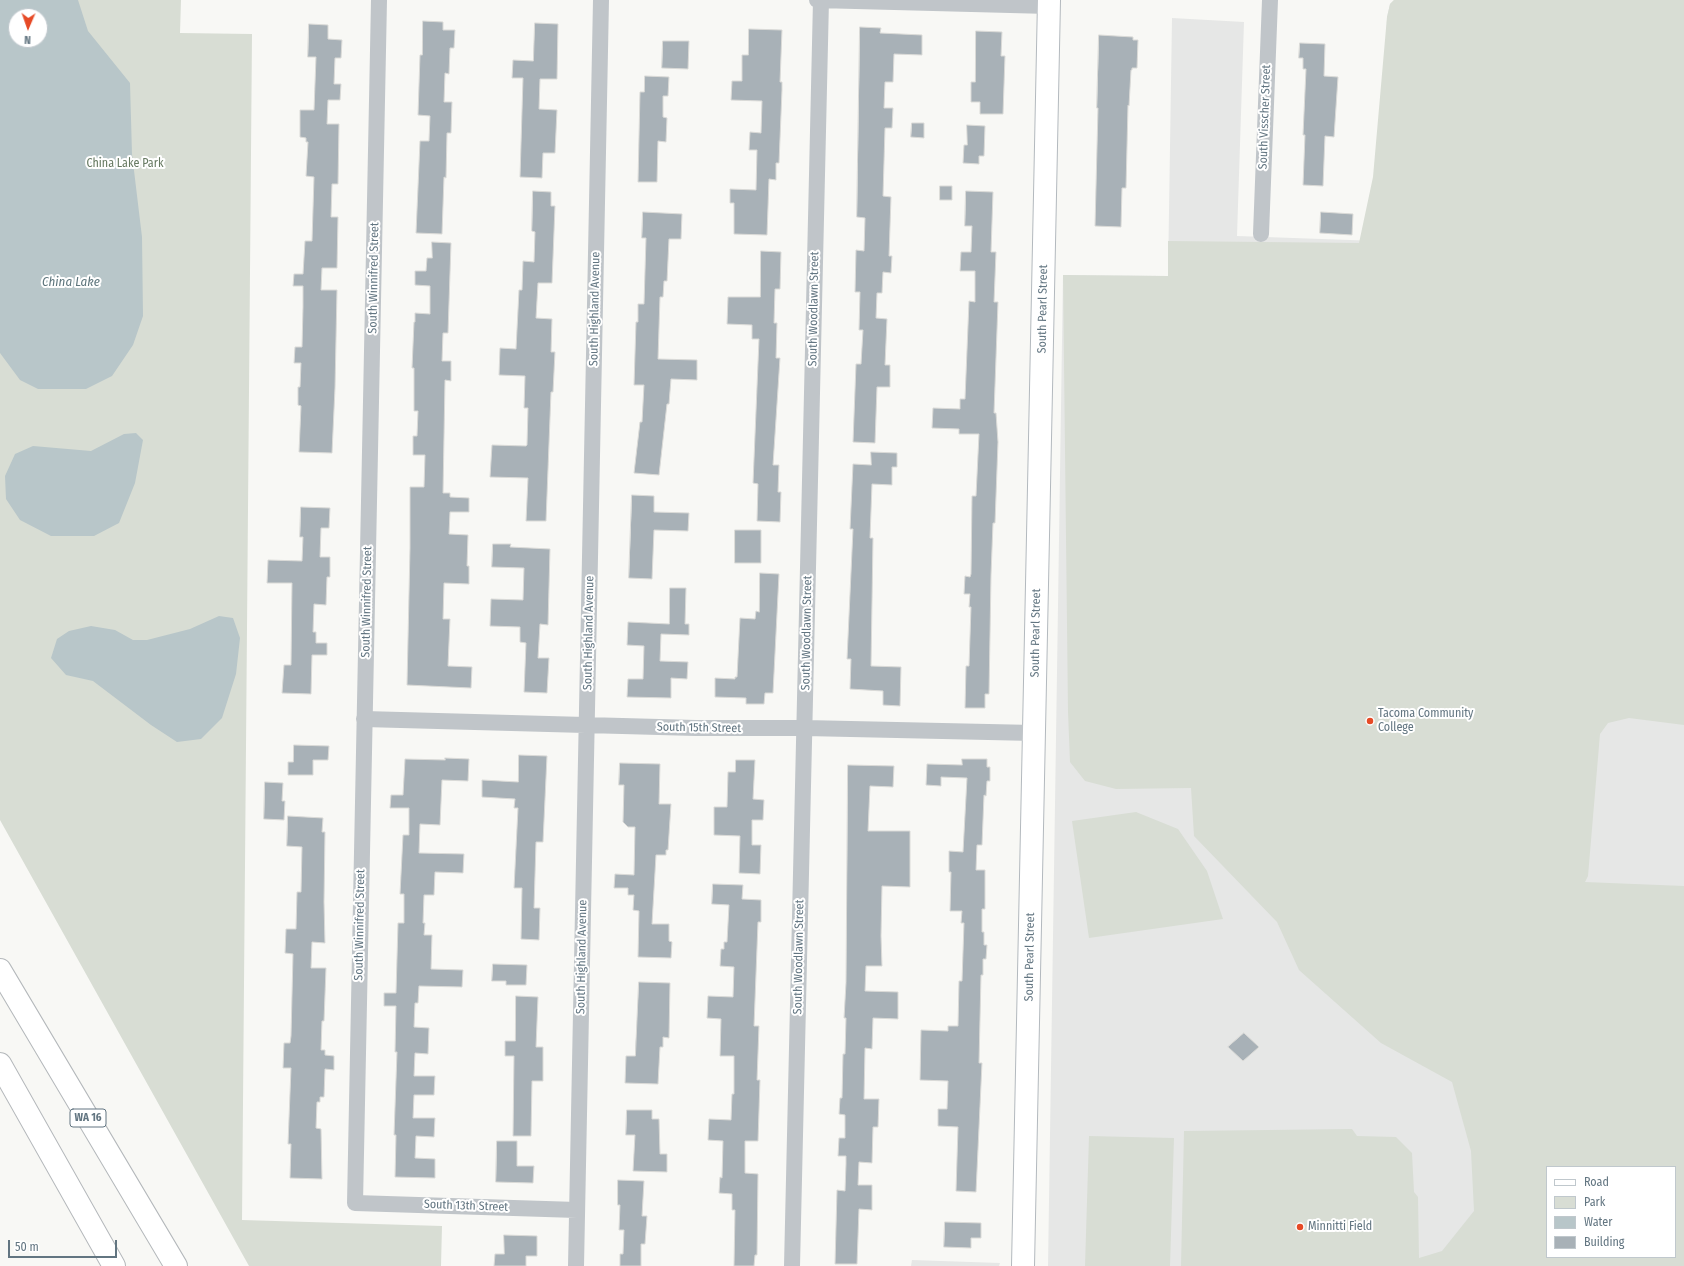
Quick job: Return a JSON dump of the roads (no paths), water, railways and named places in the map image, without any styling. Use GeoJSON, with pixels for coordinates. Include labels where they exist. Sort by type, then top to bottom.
{"type":"FeatureCollection","features":[{"type":"Feature","properties":{"kind":"main road","name":"South Pearl Street"},"geometry":{"type":"LineString","coordinates":[[1023,1266],[1049,3]]}},
{"type":"Feature","properties":{"kind":"main road","name":"WA 16"},"geometry":{"type":"LineString","coordinates":[[0,970],[176,1266]]}},
{"type":"Feature","properties":{"kind":"main road"},"geometry":{"type":"LineString","coordinates":[[0,1064],[114,1266]]}},
{"type":"Feature","properties":{"kind":"main road"},"geometry":{"type":"LineString","coordinates":[[0,1083],[67,1183]]}},
{"type":"Feature","properties":{"kind":"street","name":"South Winnifred Street"},"geometry":{"type":"LineString","coordinates":[[354,1203],[379,0]]}},
{"type":"Feature","properties":{"kind":"street","name":"South Highland Avenue"},"geometry":{"type":"LineString","coordinates":[[576,1266],[601,0]]}},
{"type":"Feature","properties":{"kind":"street"},"geometry":{"type":"LineString","coordinates":[[817,0],[1049,3]]}},
{"type":"Feature","properties":{"kind":"street","name":"South Woodlawn Street"},"geometry":{"type":"LineString","coordinates":[[792,1266],[821,0]]}},
{"type":"Feature","properties":{"kind":"street","name":"South Visscher Street"},"geometry":{"type":"LineString","coordinates":[[1261,234],[1270,0]]}},
{"type":"Feature","properties":{"kind":"street","name":"South 15th Street"},"geometry":{"type":"LineString","coordinates":[[364,719],[587,726],[805,728],[1034,733]]}},
{"type":"Feature","properties":{"kind":"street","name":"South 13th Street"},"geometry":{"type":"LineString","coordinates":[[354,1203],[577,1210]]}},
{"type":"Feature","properties":{"kind":"water","name":"China Lake"},"geometry":{"type":"Polygon","coordinates":[[[0,0],[78,0],[88,31],[130,83],[132,154],[142,237],[143,316],[133,345],[112,376],[86,389],[38,389],[20,380],[0,353],[0,0]]]}},
{"type":"Feature","properties":{"kind":"water"},"geometry":{"type":"Polygon","coordinates":[[[136,433],[143,440],[135,483],[119,523],[94,536],[51,536],[20,520],[6,499],[5,476],[15,454],[33,446],[91,451],[124,434],[136,433]]]}},
{"type":"Feature","properties":{"kind":"water"},"geometry":{"type":"Polygon","coordinates":[[[219,616],[233,618],[240,638],[236,674],[222,718],[201,739],[177,742],[151,725],[93,681],[66,675],[51,658],[57,639],[69,631],[91,626],[115,630],[133,640],[147,640],[190,629],[219,616]]]}},
{"type":"Feature","properties":{"kind":"place","name":"Tacoma Community College"},"geometry":{"type":"Point","coordinates":[1370,721]}},
{"type":"Feature","properties":{"kind":"place","name":"Minnitti Field"},"geometry":{"type":"Point","coordinates":[1300,1227]}},
{"type":"Feature","properties":{"kind":"park label","name":"China Lake Park"},"geometry":{"type":"Point","coordinates":[125,164]}}]}
